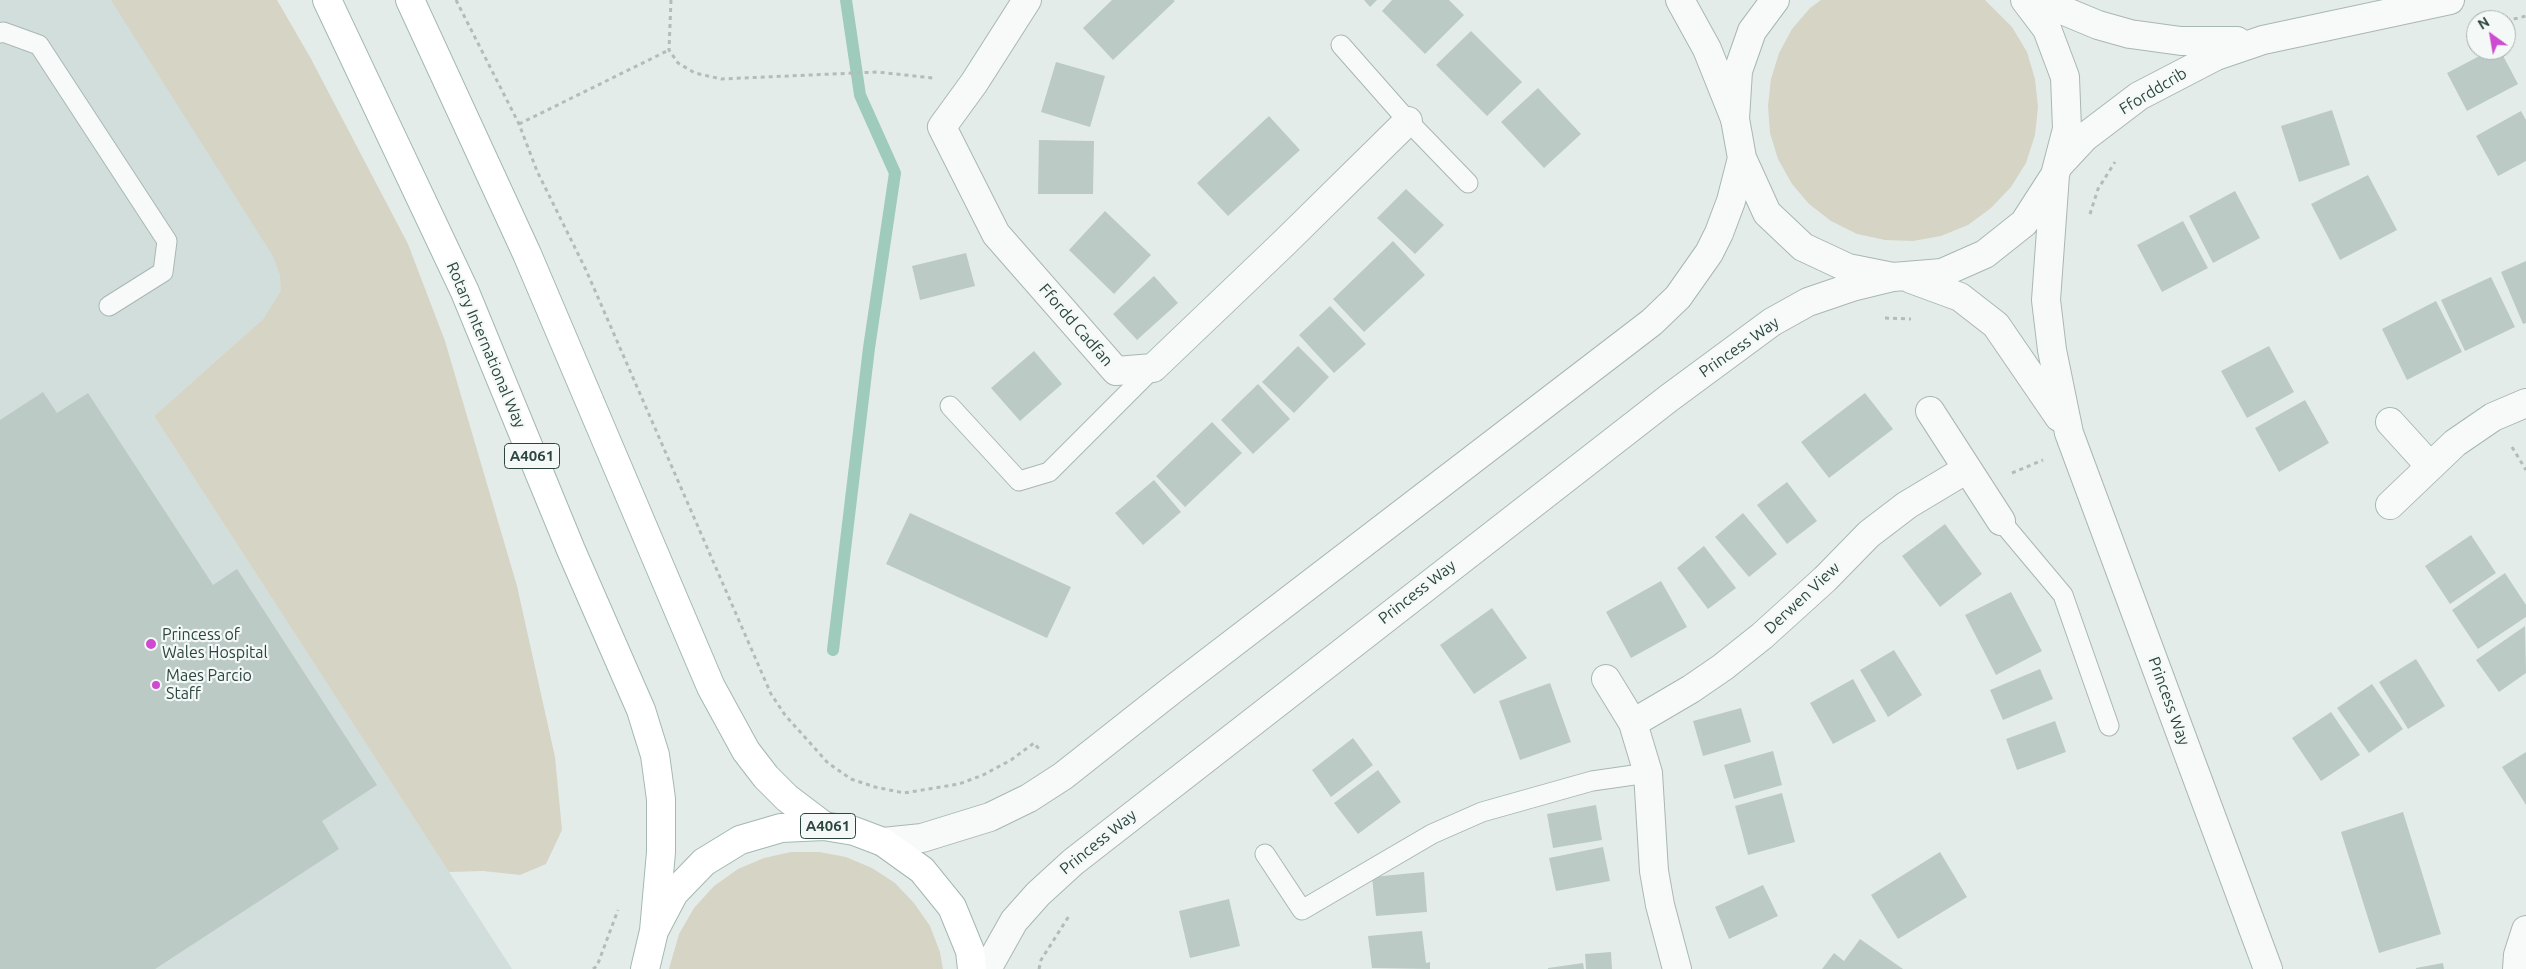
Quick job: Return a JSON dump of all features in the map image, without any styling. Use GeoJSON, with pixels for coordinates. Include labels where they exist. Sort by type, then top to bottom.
{"type":"FeatureCollection","features":[{"type":"Feature","properties":{"kind":"main road","name":"Rotary International Way"},"geometry":{"type":"LineString","coordinates":[[327,0],[465,292],[564,532],[641,710],[655,755],[661,799],[662,852],[654,931]]}},
{"type":"Feature","properties":{"kind":"main road","name":"A4061"},"geometry":{"type":"LineString","coordinates":[[410,0],[527,254],[715,695],[746,751],[766,777],[787,798],[824,826]]}},
{"type":"Feature","properties":{"kind":"main road","name":"A4061"},"geometry":{"type":"LineString","coordinates":[[643,968],[654,931],[674,893],[704,862],[740,840],[781,828],[824,826],[854,831],[883,842],[922,870],[952,907],[970,951],[972,969]]}},
{"type":"Feature","properties":{"kind":"street","name":"Ffordd Cadfan"},"geometry":{"type":"LineString","coordinates":[[1027,0],[974,83],[942,127],[996,234],[1116,371],[1153,368]]}},
{"type":"Feature","properties":{"kind":"street"},"geometry":{"type":"LineString","coordinates":[[1680,0],[1707,49],[1735,119]]}},
{"type":"Feature","properties":{"kind":"street","name":"Princess Way"},"geometry":{"type":"LineString","coordinates":[[1775,0],[1752,31],[1738,71],[1735,119],[1742,158],[1767,213],[1803,247],[1848,268],[1899,277],[1960,297],[1996,325],[2032,375],[2072,440]]}},
{"type":"Feature","properties":{"kind":"street","name":"Princess Way"},"geometry":{"type":"LineString","coordinates":[[2025,0],[2047,29],[2065,77],[2067,129],[2056,170],[2047,264],[2046,300],[2052,350],[2072,440],[2268,969]]}},
{"type":"Feature","properties":{"kind":"street","name":"Fforddcrib"},"geometry":{"type":"LineString","coordinates":[[2038,0],[2098,25],[2152,38],[2209,42],[2263,40]]}},
{"type":"Feature","properties":{"kind":"street","name":"Fforddcrib"},"geometry":{"type":"LineString","coordinates":[[2056,170],[2085,137],[2117,111],[2158,84],[2216,56],[2263,40],[2450,0]]}},
{"type":"Feature","properties":{"kind":"street"},"geometry":{"type":"LineString","coordinates":[[1153,368],[1408,121]]}},
{"type":"Feature","properties":{"kind":"street","name":"Princess Way"},"geometry":{"type":"LineString","coordinates":[[883,842],[922,838],[990,817],[1030,798],[1063,776],[1652,322],[1678,296],[1709,253],[1731,201],[1742,158]]}},
{"type":"Feature","properties":{"kind":"street","name":"Princess Way"},"geometry":{"type":"LineString","coordinates":[[987,969],[1014,922],[1038,894],[1073,862],[1669,398],[1757,333],[1808,302],[1852,287],[1899,277],[1942,273],[1985,254],[2024,223],[2056,170]]}},
{"type":"Feature","properties":{"kind":"street"},"geometry":{"type":"LineString","coordinates":[[2390,505],[2430,466],[2474,428],[2526,403]]}},
{"type":"Feature","properties":{"kind":"street"},"geometry":{"type":"LineString","coordinates":[[1930,411],[2001,520]]}},
{"type":"Feature","properties":{"kind":"street"},"geometry":{"type":"LineString","coordinates":[[2390,422],[2430,466]]}},
{"type":"Feature","properties":{"kind":"street","name":"Derwen View"},"geometry":{"type":"LineString","coordinates":[[1634,723],[1691,689],[1723,667],[1804,598],[1869,534],[1907,505],[1973,477]]}},
{"type":"Feature","properties":{"kind":"street"},"geometry":{"type":"LineString","coordinates":[[1606,679],[1634,723],[1648,773],[1654,871],[1660,905],[1677,969]]}},
{"type":"Feature","properties":{"kind":"street"},"geometry":{"type":"LineString","coordinates":[[2517,969],[2518,955],[2526,930]]}},
{"type":"Feature","properties":{"kind":"lane"},"geometry":{"type":"LineString","coordinates":[[0,33],[3,32],[39,45],[167,240],[163,272],[109,306]]}},
{"type":"Feature","properties":{"kind":"lane"},"geometry":{"type":"LineString","coordinates":[[1341,45],[1408,121],[1468,183]]}},
{"type":"Feature","properties":{"kind":"lane"},"geometry":{"type":"LineString","coordinates":[[950,406],[1019,481],[1049,472],[1153,368]]}},
{"type":"Feature","properties":{"kind":"lane"},"geometry":{"type":"LineString","coordinates":[[2001,520],[2063,595],[2110,726]]}},
{"type":"Feature","properties":{"kind":"lane"},"geometry":{"type":"LineString","coordinates":[[1265,854],[1302,910],[1432,834],[1482,812],[1592,781],[1648,773]]}},
{"type":"Feature","properties":{"kind":"path"},"geometry":{"type":"LineString","coordinates":[[456,0],[518,124],[537,171],[586,270],[772,694],[785,715],[828,763],[851,779],[875,787],[904,793],[959,784],[983,775],[1011,760],[1034,743],[1063,776]]}},
{"type":"Feature","properties":{"kind":"path"},"geometry":{"type":"LineString","coordinates":[[671,0],[669,50],[678,63],[695,73],[721,78],[877,72],[974,83]]}},
{"type":"Feature","properties":{"kind":"path"},"geometry":{"type":"LineString","coordinates":[[518,124],[669,50]]}},
{"type":"Feature","properties":{"kind":"path"},"geometry":{"type":"LineString","coordinates":[[2088,222],[2098,189],[2119,157]]}},
{"type":"Feature","properties":{"kind":"path"},"geometry":{"type":"LineString","coordinates":[[1876,319],[1914,319]]}},
{"type":"Feature","properties":{"kind":"path"},"geometry":{"type":"LineString","coordinates":[[1973,477],[2072,440]]}},
{"type":"Feature","properties":{"kind":"path"},"geometry":{"type":"LineString","coordinates":[[593,969],[597,966],[620,902]]}},
{"type":"Feature","properties":{"kind":"path"},"geometry":{"type":"LineString","coordinates":[[1039,969],[1042,960],[1069,916],[1076,909]]}},
{"type":"Feature","properties":{"kind":"shaded area","name":"Princess of Wales Hospital"},"geometry":{"type":"Polygon","coordinates":[[[0,0],[151,0],[299,240],[282,302],[154,416],[512,969],[0,969],[0,0]]]}},
{"type":"Feature","properties":{"kind":"shaded area"},"geometry":{"type":"Polygon","coordinates":[[[111,0],[277,0],[310,57],[408,244],[445,341],[517,586],[555,757],[562,830],[546,864],[520,875],[483,871],[449,872],[154,416],[264,318],[281,291],[280,275],[273,256],[111,0]]]}},
{"type":"Feature","properties":{"kind":"shaded area"},"geometry":{"type":"Polygon","coordinates":[[[1821,0],[1985,0],[2012,27],[2027,52],[2035,79],[2038,107],[2035,135],[2026,163],[2011,187],[1991,208],[1968,225],[1941,236],[1913,241],[1885,240],[1857,234],[1831,221],[1809,204],[1792,184],[1778,159],[1770,133],[1768,106],[1771,79],[1779,53],[1792,29],[1810,8],[1821,0]]]}},
{"type":"Feature","properties":{"kind":"shaded area"},"geometry":{"type":"Polygon","coordinates":[[[791,852],[819,852],[846,857],[872,868],[895,883],[914,903],[930,926],[940,952],[943,969],[669,969],[679,934],[694,908],[714,886],[738,869],[764,858],[791,852]]]}},
{"type":"Feature","properties":{"kind":"building"},"geometry":{"type":"Polygon","coordinates":[[[1112,0],[1175,1],[1113,60],[1083,28],[1112,0]]]}},
{"type":"Feature","properties":{"kind":"building"},"geometry":{"type":"Polygon","coordinates":[[[1364,0],[1377,0],[1370,7],[1364,0]]]}},
{"type":"Feature","properties":{"kind":"building"},"geometry":{"type":"Polygon","coordinates":[[[1392,0],[1449,0],[1464,15],[1425,54],[1382,11],[1392,0]]]}},
{"type":"Feature","properties":{"kind":"building"},"geometry":{"type":"Polygon","coordinates":[[[1471,31],[1522,82],[1487,116],[1436,65],[1471,31]]]}},
{"type":"Feature","properties":{"kind":"building"},"geometry":{"type":"Polygon","coordinates":[[[2472,60],[2505,60],[2518,84],[2467,111],[2447,73],[2472,60]]]}},
{"type":"Feature","properties":{"kind":"building"},"geometry":{"type":"Polygon","coordinates":[[[1056,62],[1105,76],[1090,127],[1041,112],[1056,62]]]}},
{"type":"Feature","properties":{"kind":"building"},"geometry":{"type":"Polygon","coordinates":[[[1538,88],[1581,134],[1544,168],[1501,122],[1538,88]]]}},
{"type":"Feature","properties":{"kind":"building"},"geometry":{"type":"Polygon","coordinates":[[[2332,110],[2350,165],[2299,182],[2281,126],[2332,110]]]}},
{"type":"Feature","properties":{"kind":"building"},"geometry":{"type":"Polygon","coordinates":[[[2521,111],[2526,120],[2526,161],[2498,176],[2476,136],[2521,111]]]}},
{"type":"Feature","properties":{"kind":"building"},"geometry":{"type":"Polygon","coordinates":[[[1269,116],[1300,150],[1228,216],[1197,183],[1269,116]]]}},
{"type":"Feature","properties":{"kind":"building"},"geometry":{"type":"Polygon","coordinates":[[[1039,140],[1094,141],[1093,194],[1038,194],[1039,140]]]}},
{"type":"Feature","properties":{"kind":"building"},"geometry":{"type":"Polygon","coordinates":[[[2368,175],[2397,230],[2340,260],[2311,204],[2368,175]]]}},
{"type":"Feature","properties":{"kind":"building"},"geometry":{"type":"Polygon","coordinates":[[[1406,189],[1444,225],[1415,254],[1377,218],[1406,189]]]}},
{"type":"Feature","properties":{"kind":"building"},"geometry":{"type":"Polygon","coordinates":[[[2235,191],[2260,238],[2213,263],[2189,216],[2235,191]]]}},
{"type":"Feature","properties":{"kind":"building"},"geometry":{"type":"Polygon","coordinates":[[[1105,211],[1151,255],[1114,294],[1069,250],[1105,211]]]}},
{"type":"Feature","properties":{"kind":"building"},"geometry":{"type":"Polygon","coordinates":[[[2183,221],[2208,268],[2162,292],[2137,245],[2183,221]]]}},
{"type":"Feature","properties":{"kind":"building"},"geometry":{"type":"Polygon","coordinates":[[[1393,241],[1425,275],[1364,332],[1333,299],[1393,241]]]}},
{"type":"Feature","properties":{"kind":"building"},"geometry":{"type":"Polygon","coordinates":[[[966,253],[975,286],[920,300],[912,266],[966,253]]]}},
{"type":"Feature","properties":{"kind":"building"},"geometry":{"type":"Polygon","coordinates":[[[2526,261],[2526,323],[2523,324],[2501,272],[2526,261]]]}},
{"type":"Feature","properties":{"kind":"building"},"geometry":{"type":"Polygon","coordinates":[[[1154,276],[1178,303],[1137,340],[1113,314],[1154,276]]]}},
{"type":"Feature","properties":{"kind":"building"},"geometry":{"type":"Polygon","coordinates":[[[2491,277],[2515,327],[2465,351],[2441,300],[2491,277]]]}},
{"type":"Feature","properties":{"kind":"building"},"geometry":{"type":"Polygon","coordinates":[[[2436,301],[2462,352],[2407,380],[2382,329],[2436,301]]]}},
{"type":"Feature","properties":{"kind":"building"},"geometry":{"type":"Polygon","coordinates":[[[1330,306],[1366,344],[1334,373],[1299,335],[1330,306]]]}},
{"type":"Feature","properties":{"kind":"building"},"geometry":{"type":"Polygon","coordinates":[[[1298,346],[1329,377],[1294,413],[1262,382],[1298,346]]]}},
{"type":"Feature","properties":{"kind":"building"},"geometry":{"type":"Polygon","coordinates":[[[2269,346],[2294,392],[2247,418],[2221,371],[2269,346]]]}},
{"type":"Feature","properties":{"kind":"building"},"geometry":{"type":"Polygon","coordinates":[[[1034,351],[1062,384],[1020,421],[991,388],[1034,351]]]}},
{"type":"Feature","properties":{"kind":"building"},"geometry":{"type":"Polygon","coordinates":[[[1258,384],[1290,419],[1253,454],[1221,420],[1258,384]]]}},
{"type":"Feature","properties":{"kind":"building","name":"Maes Parcio Staff"},"geometry":{"type":"Polygon","coordinates":[[[43,392],[57,413],[88,393],[213,585],[237,569],[377,785],[322,821],[339,849],[155,969],[0,969],[0,420],[43,392]]]}},
{"type":"Feature","properties":{"kind":"building"},"geometry":{"type":"Polygon","coordinates":[[[1865,393],[1893,429],[1829,478],[1801,442],[1865,393]]]}},
{"type":"Feature","properties":{"kind":"building"},"geometry":{"type":"Polygon","coordinates":[[[2305,400],[2329,443],[2279,472],[2255,428],[2305,400]]]}},
{"type":"Feature","properties":{"kind":"building"},"geometry":{"type":"Polygon","coordinates":[[[1212,422],[1242,453],[1185,507],[1156,476],[1212,422]]]}},
{"type":"Feature","properties":{"kind":"building"},"geometry":{"type":"Polygon","coordinates":[[[1154,480],[1181,512],[1143,545],[1115,513],[1154,480]]]}},
{"type":"Feature","properties":{"kind":"building"},"geometry":{"type":"Polygon","coordinates":[[[1787,482],[1817,521],[1787,544],[1757,505],[1787,482]]]}},
{"type":"Feature","properties":{"kind":"building"},"geometry":{"type":"Polygon","coordinates":[[[910,513],[1071,587],[1047,638],[886,564],[910,513]]]}},
{"type":"Feature","properties":{"kind":"building"},"geometry":{"type":"Polygon","coordinates":[[[1743,513],[1777,554],[1749,577],[1715,537],[1743,513]]]}},
{"type":"Feature","properties":{"kind":"building"},"geometry":{"type":"Polygon","coordinates":[[[1945,524],[1982,574],[1940,607],[1902,556],[1945,524]]]}},
{"type":"Feature","properties":{"kind":"building"},"geometry":{"type":"Polygon","coordinates":[[[2471,535],[2496,573],[2450,604],[2425,566],[2471,535]]]}},
{"type":"Feature","properties":{"kind":"building"},"geometry":{"type":"Polygon","coordinates":[[[1704,546],[1736,588],[1708,609],[1677,568],[1704,546]]]}},
{"type":"Feature","properties":{"kind":"building"},"geometry":{"type":"Polygon","coordinates":[[[2505,573],[2526,605],[2526,617],[2478,649],[2452,610],[2505,573]]]}},
{"type":"Feature","properties":{"kind":"building"},"geometry":{"type":"Polygon","coordinates":[[[1661,581],[1687,627],[1631,658],[1606,612],[1661,581]]]}},
{"type":"Feature","properties":{"kind":"building"},"geometry":{"type":"Polygon","coordinates":[[[2011,592],[2042,651],[1996,675],[1965,615],[2011,592]]]}},
{"type":"Feature","properties":{"kind":"building"},"geometry":{"type":"Polygon","coordinates":[[[1492,608],[1527,658],[1474,694],[1440,645],[1492,608]]]}},
{"type":"Feature","properties":{"kind":"building"},"geometry":{"type":"Polygon","coordinates":[[[2525,626],[2526,673],[2499,692],[2476,660],[2525,626]]]}},
{"type":"Feature","properties":{"kind":"building"},"geometry":{"type":"Polygon","coordinates":[[[1894,650],[1922,695],[1888,717],[1860,670],[1894,650]]]}},
{"type":"Feature","properties":{"kind":"building"},"geometry":{"type":"Polygon","coordinates":[[[2416,659],[2445,706],[2408,729],[2379,682],[2416,659]]]}},
{"type":"Feature","properties":{"kind":"building"},"geometry":{"type":"Polygon","coordinates":[[[2040,669],[2053,699],[2003,720],[1990,690],[2040,669]]]}},
{"type":"Feature","properties":{"kind":"building"},"geometry":{"type":"Polygon","coordinates":[[[1853,679],[1876,721],[1833,744],[1810,703],[1853,679]]]}},
{"type":"Feature","properties":{"kind":"building"},"geometry":{"type":"Polygon","coordinates":[[[1550,683],[1571,742],[1520,760],[1499,701],[1550,683]]]}},
{"type":"Feature","properties":{"kind":"building"},"geometry":{"type":"Polygon","coordinates":[[[2372,684],[2403,729],[2369,753],[2337,708],[2372,684]]]}},
{"type":"Feature","properties":{"kind":"building"},"geometry":{"type":"Polygon","coordinates":[[[1741,708],[1751,742],[1703,756],[1693,721],[1741,708]]]}},
{"type":"Feature","properties":{"kind":"building"},"geometry":{"type":"Polygon","coordinates":[[[2331,712],[2360,755],[2321,781],[2292,738],[2331,712]]]}},
{"type":"Feature","properties":{"kind":"building"},"geometry":{"type":"Polygon","coordinates":[[[2055,721],[2066,752],[2017,770],[2006,739],[2055,721]]]}},
{"type":"Feature","properties":{"kind":"building"},"geometry":{"type":"Polygon","coordinates":[[[1353,738],[1373,765],[1331,797],[1312,770],[1353,738]]]}},
{"type":"Feature","properties":{"kind":"building"},"geometry":{"type":"Polygon","coordinates":[[[1773,751],[1782,785],[1734,799],[1724,765],[1773,751]]]}},
{"type":"Feature","properties":{"kind":"building"},"geometry":{"type":"Polygon","coordinates":[[[2526,752],[2526,805],[2502,767],[2526,752]]]}},
{"type":"Feature","properties":{"kind":"building"},"geometry":{"type":"Polygon","coordinates":[[[1378,770],[1401,802],[1358,834],[1334,803],[1378,770]]]}},
{"type":"Feature","properties":{"kind":"building"},"geometry":{"type":"Polygon","coordinates":[[[1782,793],[1795,842],[1748,855],[1735,806],[1782,793]]]}},
{"type":"Feature","properties":{"kind":"building"},"geometry":{"type":"Polygon","coordinates":[[[1596,805],[1602,840],[1553,848],[1547,814],[1596,805]]]}},
{"type":"Feature","properties":{"kind":"building"},"geometry":{"type":"Polygon","coordinates":[[[2403,812],[2441,934],[2379,953],[2341,832],[2403,812]]]}},
{"type":"Feature","properties":{"kind":"building"},"geometry":{"type":"Polygon","coordinates":[[[1603,847],[1610,881],[1556,891],[1549,858],[1603,847]]]}},
{"type":"Feature","properties":{"kind":"building"},"geometry":{"type":"Polygon","coordinates":[[[1940,852],[1967,897],[1898,939],[1871,895],[1940,852]]]}},
{"type":"Feature","properties":{"kind":"building"},"geometry":{"type":"Polygon","coordinates":[[[1424,872],[1427,912],[1376,916],[1372,877],[1424,872]]]}},
{"type":"Feature","properties":{"kind":"building"},"geometry":{"type":"Polygon","coordinates":[[[1763,885],[1778,916],[1729,939],[1715,907],[1763,885]]]}},
{"type":"Feature","properties":{"kind":"building"},"geometry":{"type":"Polygon","coordinates":[[[1229,899],[1240,946],[1190,958],[1179,911],[1229,899]]]}},
{"type":"Feature","properties":{"kind":"building"},"geometry":{"type":"Polygon","coordinates":[[[1422,931],[1426,963],[1430,962],[1430,969],[1372,968],[1368,936],[1422,931]]]}},
{"type":"Feature","properties":{"kind":"building"},"geometry":{"type":"Polygon","coordinates":[[[1860,939],[1903,969],[1822,969],[1834,953],[1844,961],[1860,939]]]}},
{"type":"Feature","properties":{"kind":"building"},"geometry":{"type":"Polygon","coordinates":[[[1611,952],[1612,969],[1586,969],[1585,954],[1611,952]]]}},
{"type":"Feature","properties":{"kind":"building"},"geometry":{"type":"Polygon","coordinates":[[[1583,963],[1584,969],[1548,969],[1548,968],[1583,963]]]}},
{"type":"Feature","properties":{"kind":"building"},"geometry":{"type":"Polygon","coordinates":[[[2443,963],[2444,969],[2416,969],[2416,968],[2443,963]]]}},
{"type":"Feature","properties":{"kind":"waterway"},"geometry":{"type":"LineString","coordinates":[[833,650],[869,348],[895,173],[860,95],[846,0]]}},
{"type":"Feature","properties":{"kind":"place","name":"Princess of Wales Hospital"},"geometry":{"type":"Point","coordinates":[151,644]}},
{"type":"Feature","properties":{"kind":"place","name":"Maes Parcio Staff"},"geometry":{"type":"Point","coordinates":[156,685]}}]}
